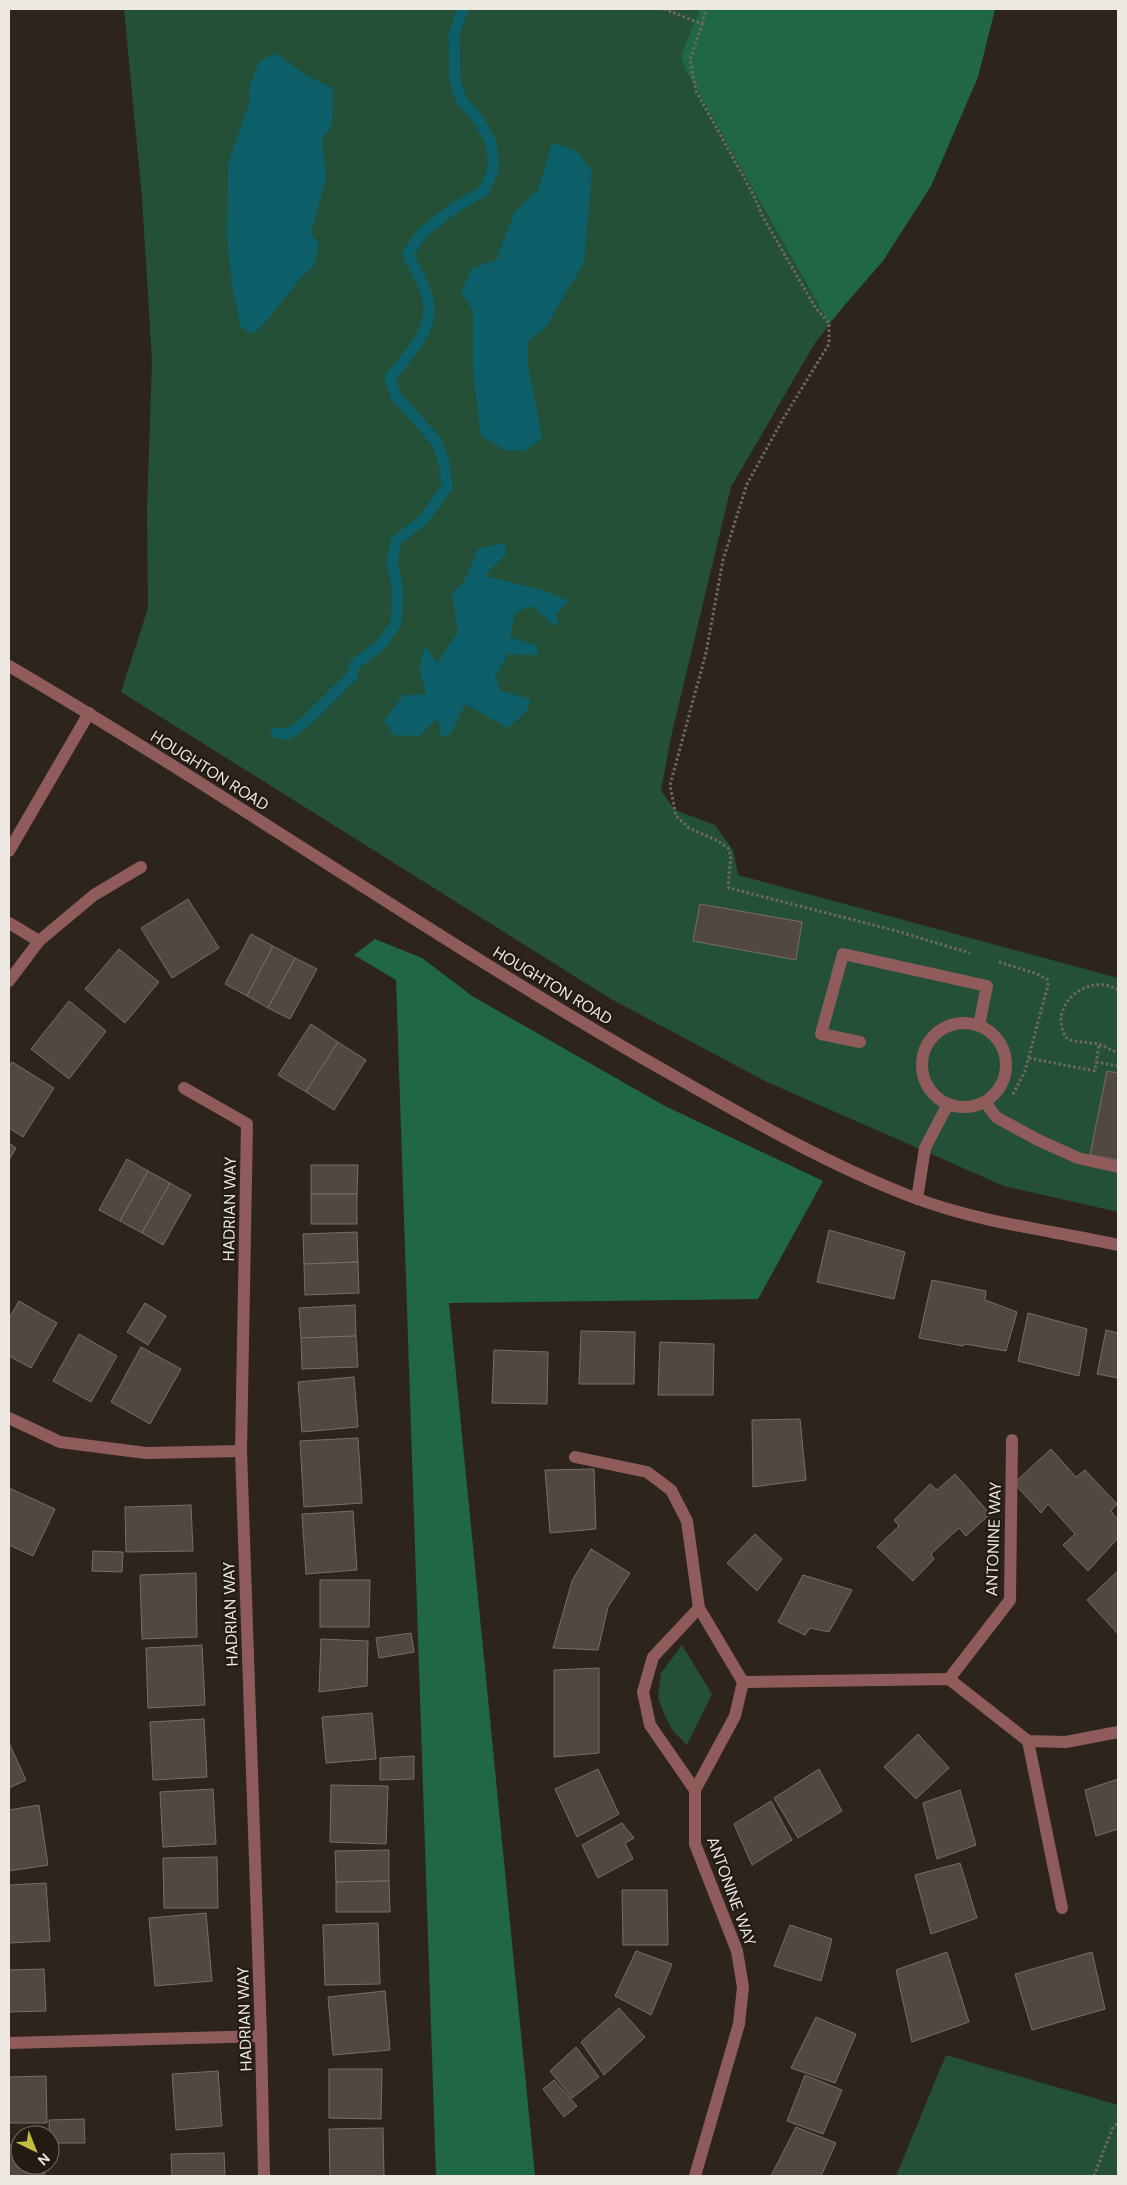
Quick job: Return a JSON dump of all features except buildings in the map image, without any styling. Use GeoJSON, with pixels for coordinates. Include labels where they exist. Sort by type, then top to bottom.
{"type":"FeatureCollection","features":[{"type":"Feature","properties":{"kind":"street","name":"HOUGHTON ROAD"},"geometry":{"type":"LineString","coordinates":[[9,666],[89,713],[563,1012],[785,1138],[854,1172],[917,1199],[990,1222],[1050,1230],[1118,1245]]}},
{"type":"Feature","properties":{"kind":"street"},"geometry":{"type":"LineString","coordinates":[[9,851],[89,713]]}},
{"type":"Feature","properties":{"kind":"street"},"geometry":{"type":"LineString","coordinates":[[9,981],[39,941],[94,895],[141,867]]}},
{"type":"Feature","properties":{"kind":"street"},"geometry":{"type":"LineString","coordinates":[[9,923],[39,941]]}},
{"type":"Feature","properties":{"kind":"street"},"geometry":{"type":"LineString","coordinates":[[860,1042],[821,1034],[843,954],[987,986],[978,1025]]}},
{"type":"Feature","properties":{"kind":"street"},"geometry":{"type":"LineString","coordinates":[[965,1023],[978,1025],[992,1032],[1001,1043],[1006,1057],[1007,1072],[1002,1085],[993,1097],[985,1102],[968,1108],[948,1104],[931,1093],[925,1081],[922,1068],[923,1054],[929,1042],[944,1028],[965,1023]]}},
{"type":"Feature","properties":{"kind":"street","name":"HADRIAN WAY"},"geometry":{"type":"LineString","coordinates":[[184,1088],[247,1124],[241,1451],[264,2176]]}},
{"type":"Feature","properties":{"kind":"street"},"geometry":{"type":"LineString","coordinates":[[985,1102],[994,1114],[1038,1140],[1078,1158],[1118,1167]]}},
{"type":"Feature","properties":{"kind":"street"},"geometry":{"type":"LineString","coordinates":[[917,1199],[925,1148],[948,1104]]}},
{"type":"Feature","properties":{"kind":"street"},"geometry":{"type":"LineString","coordinates":[[9,1418],[60,1442],[146,1453],[241,1451]]}},
{"type":"Feature","properties":{"kind":"street","name":"ANTONINE WAY"},"geometry":{"type":"LineString","coordinates":[[949,1679],[1010,1600],[1012,1440]]}},
{"type":"Feature","properties":{"kind":"street"},"geometry":{"type":"LineString","coordinates":[[575,1456],[647,1472],[671,1490],[687,1521],[699,1608],[743,1682],[949,1679],[1028,1742],[1066,1742],[1118,1732]]}},
{"type":"Feature","properties":{"kind":"street"},"geometry":{"type":"LineString","coordinates":[[695,1790],[650,1724],[643,1692],[653,1657],[699,1608]]}},
{"type":"Feature","properties":{"kind":"street","name":"ANTONINE WAY"},"geometry":{"type":"LineString","coordinates":[[695,2176],[739,2024],[743,1987],[737,1951],[694,1844],[695,1790],[735,1716],[743,1682]]}},
{"type":"Feature","properties":{"kind":"street"},"geometry":{"type":"LineString","coordinates":[[1028,1742],[1062,1908]]}},
{"type":"Feature","properties":{"kind":"street"},"geometry":{"type":"LineString","coordinates":[[9,2043],[261,2036]]}},
{"type":"Feature","properties":{"kind":"path"},"geometry":{"type":"LineString","coordinates":[[664,9],[702,24]]}},
{"type":"Feature","properties":{"kind":"path"},"geometry":{"type":"LineString","coordinates":[[706,9],[690,60],[696,90],[753,194],[764,219],[815,307],[829,323],[830,344],[783,419],[744,492],[723,560],[706,653],[670,785],[676,816],[689,828],[718,841],[728,848],[731,856],[729,888],[893,930],[974,955]]}},
{"type":"Feature","properties":{"kind":"path"},"geometry":{"type":"LineString","coordinates":[[992,960],[1037,974],[1047,979],[1048,985],[1029,1058],[1018,1086],[1010,1099],[994,1114]]}},
{"type":"Feature","properties":{"kind":"path"},"geometry":{"type":"LineString","coordinates":[[1118,990],[1108,984],[1097,983],[1070,997],[1062,1011],[1061,1024],[1065,1037],[1073,1041],[1099,1044],[1118,1053]]}},
{"type":"Feature","properties":{"kind":"path"},"geometry":{"type":"LineString","coordinates":[[1029,1058],[1095,1072],[1099,1044]]}},
{"type":"Feature","properties":{"kind":"path"},"geometry":{"type":"LineString","coordinates":[[1096,1062],[1118,1066]]}},
{"type":"Feature","properties":{"kind":"path"},"geometry":{"type":"LineString","coordinates":[[1094,2176],[1113,2127],[1118,2123]]}},
{"type":"Feature","properties":{"kind":"green space"},"geometry":{"type":"Polygon","coordinates":[[[124,9],[995,9],[978,77],[840,311],[815,343],[731,487],[671,737],[661,791],[675,810],[715,825],[733,850],[738,875],[1118,978],[1118,1212],[1004,1186],[767,1082],[611,999],[121,692],[148,608],[147,511],[152,361],[142,198],[124,9]]]}},
{"type":"Feature","properties":{"kind":"green space"},"geometry":{"type":"Polygon","coordinates":[[[700,9],[995,9],[978,77],[931,186],[883,261],[829,323],[686,70],[681,56],[700,9]]]}},
{"type":"Feature","properties":{"kind":"green space"},"geometry":{"type":"Polygon","coordinates":[[[375,939],[422,958],[472,996],[665,1106],[823,1181],[758,1299],[449,1303],[535,2176],[436,2176],[396,980],[354,955],[375,939]]]}},
{"type":"Feature","properties":{"kind":"green space"},"geometry":{"type":"Polygon","coordinates":[[[682,1645],[712,1694],[687,1745],[673,1731],[658,1697],[661,1673],[682,1645]]]}},
{"type":"Feature","properties":{"kind":"green space"},"geometry":{"type":"Polygon","coordinates":[[[946,2055],[1118,2105],[1118,2176],[896,2176],[946,2055]]]}},
{"type":"Feature","properties":{"kind":"water"},"geometry":{"type":"Polygon","coordinates":[[[276,53],[305,75],[333,88],[332,125],[322,139],[326,179],[311,232],[319,245],[314,266],[302,276],[266,322],[252,334],[241,328],[232,285],[227,236],[228,164],[249,103],[250,84],[260,61],[276,53]]]}},
{"type":"Feature","properties":{"kind":"water"},"geometry":{"type":"Polygon","coordinates":[[[552,143],[577,151],[592,172],[584,262],[546,327],[528,341],[528,365],[542,438],[525,451],[505,450],[481,436],[473,372],[473,312],[461,292],[473,268],[496,260],[515,211],[538,190],[552,143]]]}},
{"type":"Feature","properties":{"kind":"water"},"geometry":{"type":"Polygon","coordinates":[[[504,543],[507,553],[486,574],[489,577],[538,589],[569,600],[555,615],[559,622],[556,627],[532,606],[515,613],[510,637],[538,646],[537,655],[508,654],[495,677],[501,691],[531,699],[527,710],[508,728],[465,704],[450,734],[441,737],[438,718],[419,736],[393,735],[384,721],[403,695],[426,694],[419,669],[425,645],[437,663],[458,631],[452,594],[464,581],[478,549],[504,543]]]}},
{"type":"Feature","properties":{"kind":"waterway"},"geometry":{"type":"LineString","coordinates":[[276,733],[289,734],[305,722],[352,676],[355,664],[381,645],[396,623],[398,590],[392,561],[396,541],[424,519],[447,487],[444,462],[436,441],[396,396],[390,378],[416,346],[428,318],[427,295],[408,254],[421,234],[454,208],[484,191],[494,168],[491,142],[476,116],[462,101],[455,82],[454,34],[463,9]]}}]}
